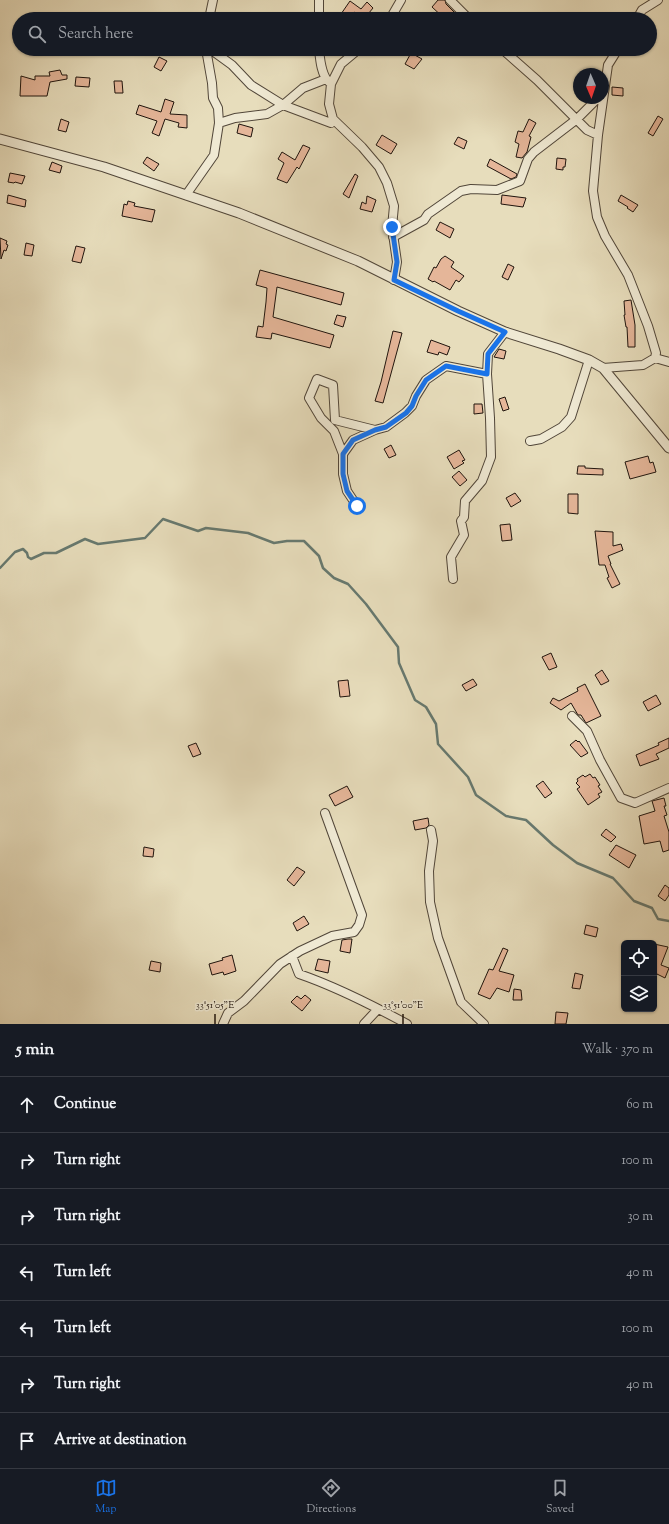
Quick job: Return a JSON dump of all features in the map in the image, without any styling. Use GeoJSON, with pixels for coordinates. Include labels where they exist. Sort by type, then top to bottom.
{"type":"FeatureCollection","features":[{"type":"Feature","properties":{"kind":"street"},"geometry":{"type":"LineString","coordinates":[[210,12],[213,0]]}},
{"type":"Feature","properties":{"kind":"street"},"geometry":{"type":"LineString","coordinates":[[319,0],[319,12]]}},
{"type":"Feature","properties":{"kind":"street"},"geometry":{"type":"LineString","coordinates":[[394,12],[401,0]]}},
{"type":"Feature","properties":{"kind":"street"},"geometry":{"type":"LineString","coordinates":[[450,0],[462,12]]}},
{"type":"Feature","properties":{"kind":"street"},"geometry":{"type":"LineString","coordinates":[[642,10],[646,0]]}},
{"type":"Feature","properties":{"kind":"street"},"geometry":{"type":"LineString","coordinates":[[642,10],[658,0]]}},
{"type":"Feature","properties":{"kind":"street"},"geometry":{"type":"LineString","coordinates":[[186,195],[214,155],[219,123],[218,108],[213,98],[207,56]]}},
{"type":"Feature","properties":{"kind":"street"},"geometry":{"type":"LineString","coordinates":[[220,56],[232,65],[251,85],[283,105],[331,123]]}},
{"type":"Feature","properties":{"kind":"street"},"geometry":{"type":"LineString","coordinates":[[320,56],[328,82],[329,104],[333,119],[362,147],[379,167],[387,183],[394,206],[392,227],[397,262],[394,280]]}},
{"type":"Feature","properties":{"kind":"street"},"geometry":{"type":"LineString","coordinates":[[219,123],[236,118],[267,114],[283,105],[303,88],[328,82],[341,64],[351,56]]}},
{"type":"Feature","properties":{"kind":"street"},"geometry":{"type":"LineString","coordinates":[[510,56],[537,80],[587,130],[598,134]]}},
{"type":"Feature","properties":{"kind":"street"},"geometry":{"type":"LineString","coordinates":[[607,68],[614,56]]}},
{"type":"Feature","properties":{"kind":"street"},"geometry":{"type":"LineString","coordinates":[[393,237],[424,220],[428,214],[461,191],[471,189],[497,190],[520,181],[528,159],[534,152],[577,120],[592,104]]}},
{"type":"Feature","properties":{"kind":"street"},"geometry":{"type":"LineString","coordinates":[[601,104],[593,182],[595,208],[605,236],[628,276],[648,326],[656,353],[655,358]]}},
{"type":"Feature","properties":{"kind":"street"},"geometry":{"type":"LineString","coordinates":[[0,139],[104,167],[239,213],[358,261],[458,311],[505,332],[535,340],[589,360],[603,368],[669,448]]}},
{"type":"Feature","properties":{"kind":"street"},"geometry":{"type":"LineString","coordinates":[[453,579],[451,557],[464,536],[460,522],[464,517],[465,501],[482,480],[491,457],[487,374],[488,354],[505,332]]}},
{"type":"Feature","properties":{"kind":"street"},"geometry":{"type":"LineString","coordinates":[[603,368],[644,365],[655,358],[669,362]]}},
{"type":"Feature","properties":{"kind":"street"},"geometry":{"type":"LineString","coordinates":[[530,441],[541,439],[562,426],[571,417],[589,360]]}},
{"type":"Feature","properties":{"kind":"street"},"geometry":{"type":"LineString","coordinates":[[343,454],[353,440],[375,430],[386,427],[406,413],[412,406],[416,396],[426,380],[446,366],[487,374]]}},
{"type":"Feature","properties":{"kind":"street"},"geometry":{"type":"LineString","coordinates":[[335,420],[333,385],[317,379],[309,398],[321,418],[334,431],[343,454],[343,474],[347,491],[357,506]]}},
{"type":"Feature","properties":{"kind":"street"},"geometry":{"type":"LineString","coordinates":[[321,418],[375,430]]}},
{"type":"Feature","properties":{"kind":"street"},"geometry":{"type":"LineString","coordinates":[[572,716],[587,731],[600,760],[621,798],[635,803],[669,788]]}},
{"type":"Feature","properties":{"kind":"street"},"geometry":{"type":"LineString","coordinates":[[223,1024],[228,1013],[244,1000],[280,964],[300,951],[332,936],[354,932],[359,925],[362,915],[326,814]]}},
{"type":"Feature","properties":{"kind":"street"},"geometry":{"type":"LineString","coordinates":[[431,830],[433,841],[429,871],[430,902],[438,938],[460,1002],[484,1024]]}},
{"type":"Feature","properties":{"kind":"street"},"geometry":{"type":"LineString","coordinates":[[292,956],[299,974],[321,982],[407,1024]]}},
{"type":"Feature","properties":{"kind":"street"},"geometry":{"type":"LineString","coordinates":[[364,1024],[378,1009]]}},
{"type":"Feature","properties":{"kind":"building"},"geometry":{"type":"Polygon","coordinates":[[[438,0],[445,0],[446,4],[454,12],[437,12],[432,7],[438,0]]]}},
{"type":"Feature","properties":{"kind":"building"},"geometry":{"type":"Polygon","coordinates":[[[350,1],[361,9],[367,2],[373,8],[370,12],[342,12],[350,1]]]}},
{"type":"Feature","properties":{"kind":"building"},"geometry":{"type":"Polygon","coordinates":[[[409,56],[416,56],[422,59],[414,69],[405,64],[409,56]]]}},
{"type":"Feature","properties":{"kind":"building"},"geometry":{"type":"Polygon","coordinates":[[[159,57],[167,61],[161,71],[154,67],[159,57]]]}},
{"type":"Feature","properties":{"kind":"building"},"geometry":{"type":"Polygon","coordinates":[[[60,70],[62,75],[67,75],[67,79],[50,82],[47,96],[20,96],[21,76],[35,80],[35,76],[50,76],[49,72],[60,70]]]}},
{"type":"Feature","properties":{"kind":"building"},"geometry":{"type":"Polygon","coordinates":[[[76,77],[90,78],[89,87],[75,86],[76,77]]]}},
{"type":"Feature","properties":{"kind":"building"},"geometry":{"type":"Polygon","coordinates":[[[114,81],[122,81],[123,93],[115,93],[114,81]]]}},
{"type":"Feature","properties":{"kind":"building"},"geometry":{"type":"Polygon","coordinates":[[[612,87],[623,88],[623,96],[612,95],[612,87]]]}},
{"type":"Feature","properties":{"kind":"building"},"geometry":{"type":"Polygon","coordinates":[[[165,99],[174,102],[170,114],[187,115],[187,128],[178,127],[179,123],[165,119],[159,136],[152,133],[157,121],[136,114],[139,105],[161,112],[165,99]]]}},
{"type":"Feature","properties":{"kind":"building"},"geometry":{"type":"Polygon","coordinates":[[[658,116],[663,119],[653,136],[648,133],[658,116]]]}},
{"type":"Feature","properties":{"kind":"building"},"geometry":{"type":"Polygon","coordinates":[[[61,119],[69,122],[66,132],[58,130],[61,119]]]}},
{"type":"Feature","properties":{"kind":"building"},"geometry":{"type":"Polygon","coordinates":[[[529,119],[536,123],[529,136],[531,137],[527,152],[522,158],[516,157],[519,144],[515,142],[518,131],[523,132],[529,119]]]}},
{"type":"Feature","properties":{"kind":"building"},"geometry":{"type":"Polygon","coordinates":[[[239,124],[253,128],[251,137],[237,133],[239,124]]]}},
{"type":"Feature","properties":{"kind":"building"},"geometry":{"type":"Polygon","coordinates":[[[382,135],[397,144],[391,154],[376,145],[382,135]]]}},
{"type":"Feature","properties":{"kind":"building"},"geometry":{"type":"Polygon","coordinates":[[[458,137],[467,141],[464,149],[454,144],[458,137]]]}},
{"type":"Feature","properties":{"kind":"building"},"geometry":{"type":"Polygon","coordinates":[[[303,145],[310,148],[299,169],[297,167],[287,183],[277,179],[284,163],[278,159],[282,152],[295,160],[303,145]]]}},
{"type":"Feature","properties":{"kind":"building"},"geometry":{"type":"Polygon","coordinates":[[[147,157],[159,164],[154,171],[143,163],[147,157]]]}},
{"type":"Feature","properties":{"kind":"building"},"geometry":{"type":"Polygon","coordinates":[[[557,158],[566,159],[563,170],[556,169],[557,158]]]}},
{"type":"Feature","properties":{"kind":"building"},"geometry":{"type":"Polygon","coordinates":[[[490,159],[517,174],[516,177],[511,179],[487,166],[490,159]]]}},
{"type":"Feature","properties":{"kind":"building"},"geometry":{"type":"Polygon","coordinates":[[[52,162],[62,166],[60,173],[49,170],[52,162]]]}},
{"type":"Feature","properties":{"kind":"building"},"geometry":{"type":"Polygon","coordinates":[[[10,173],[25,176],[22,184],[8,182],[10,173]]]}},
{"type":"Feature","properties":{"kind":"building"},"geometry":{"type":"Polygon","coordinates":[[[355,174],[358,176],[349,198],[343,194],[355,174]]]}},
{"type":"Feature","properties":{"kind":"building"},"geometry":{"type":"Polygon","coordinates":[[[8,195],[26,200],[25,207],[7,203],[8,195]]]}},
{"type":"Feature","properties":{"kind":"building"},"geometry":{"type":"Polygon","coordinates":[[[502,195],[526,198],[523,207],[501,204],[502,195]]]}},
{"type":"Feature","properties":{"kind":"building"},"geometry":{"type":"Polygon","coordinates":[[[621,195],[638,205],[633,212],[618,201],[621,195]]]}},
{"type":"Feature","properties":{"kind":"building"},"geometry":{"type":"Polygon","coordinates":[[[367,196],[376,200],[372,212],[360,209],[362,202],[366,204],[367,196]]]}},
{"type":"Feature","properties":{"kind":"building"},"geometry":{"type":"Polygon","coordinates":[[[128,201],[135,203],[134,206],[155,210],[152,222],[122,216],[124,204],[127,205],[128,201]]]}},
{"type":"Feature","properties":{"kind":"building"},"geometry":{"type":"Polygon","coordinates":[[[440,222],[454,229],[450,238],[436,230],[440,222]]]}},
{"type":"Feature","properties":{"kind":"building"},"geometry":{"type":"Polygon","coordinates":[[[0,238],[7,241],[6,244],[8,245],[6,251],[4,250],[1,259],[0,238]]]}},
{"type":"Feature","properties":{"kind":"building"},"geometry":{"type":"Polygon","coordinates":[[[26,243],[34,245],[32,256],[24,255],[26,243]]]}},
{"type":"Feature","properties":{"kind":"building"},"geometry":{"type":"Polygon","coordinates":[[[76,246],[85,248],[81,263],[72,261],[76,246]]]}},
{"type":"Feature","properties":{"kind":"building"},"geometry":{"type":"Polygon","coordinates":[[[445,256],[454,262],[451,267],[464,276],[459,282],[456,280],[450,290],[428,279],[434,267],[436,268],[441,259],[445,256]]]}},
{"type":"Feature","properties":{"kind":"building"},"geometry":{"type":"Polygon","coordinates":[[[508,264],[514,267],[508,280],[502,277],[508,264]]]}},
{"type":"Feature","properties":{"kind":"building"},"geometry":{"type":"Polygon","coordinates":[[[260,270],[344,293],[341,305],[277,287],[273,317],[334,335],[330,348],[272,333],[271,339],[256,337],[258,326],[263,327],[267,288],[256,285],[260,270]]]}},
{"type":"Feature","properties":{"kind":"building"},"geometry":{"type":"Polygon","coordinates":[[[631,300],[635,325],[635,347],[628,347],[627,327],[624,315],[624,301],[631,300]]]}},
{"type":"Feature","properties":{"kind":"building"},"geometry":{"type":"Polygon","coordinates":[[[337,315],[346,317],[343,327],[334,324],[337,315]]]}},
{"type":"Feature","properties":{"kind":"building"},"geometry":{"type":"Polygon","coordinates":[[[393,331],[402,333],[383,403],[375,401],[393,331]]]}},
{"type":"Feature","properties":{"kind":"building"},"geometry":{"type":"Polygon","coordinates":[[[431,340],[450,347],[447,355],[439,352],[438,355],[427,352],[431,340]]]}},
{"type":"Feature","properties":{"kind":"building"},"geometry":{"type":"Polygon","coordinates":[[[499,349],[506,351],[504,359],[494,357],[499,349]]]}},
{"type":"Feature","properties":{"kind":"building"},"geometry":{"type":"Polygon","coordinates":[[[505,397],[509,409],[503,411],[499,399],[505,397]]]}},
{"type":"Feature","properties":{"kind":"building"},"geometry":{"type":"Polygon","coordinates":[[[474,404],[482,404],[483,413],[474,414],[474,404]]]}},
{"type":"Feature","properties":{"kind":"building"},"geometry":{"type":"Polygon","coordinates":[[[391,445],[396,455],[389,458],[384,449],[391,445]]]}},
{"type":"Feature","properties":{"kind":"building"},"geometry":{"type":"Polygon","coordinates":[[[459,450],[465,460],[462,461],[464,463],[454,469],[447,457],[459,450]]]}},
{"type":"Feature","properties":{"kind":"building"},"geometry":{"type":"Polygon","coordinates":[[[648,456],[650,463],[653,462],[656,472],[630,479],[625,462],[648,456]]]}},
{"type":"Feature","properties":{"kind":"building"},"geometry":{"type":"Polygon","coordinates":[[[578,466],[603,469],[603,475],[577,474],[578,466]]]}},
{"type":"Feature","properties":{"kind":"building"},"geometry":{"type":"Polygon","coordinates":[[[459,471],[467,480],[460,486],[452,477],[459,471]]]}},
{"type":"Feature","properties":{"kind":"building"},"geometry":{"type":"Polygon","coordinates":[[[515,493],[521,501],[511,507],[506,498],[515,493]]]}},
{"type":"Feature","properties":{"kind":"building"},"geometry":{"type":"Polygon","coordinates":[[[568,494],[578,494],[578,514],[568,513],[568,494]]]}},
{"type":"Feature","properties":{"kind":"building"},"geometry":{"type":"Polygon","coordinates":[[[510,524],[512,540],[502,541],[500,525],[510,524]]]}},
{"type":"Feature","properties":{"kind":"building"},"geometry":{"type":"Polygon","coordinates":[[[595,531],[613,532],[613,546],[621,544],[623,550],[608,556],[610,564],[620,584],[612,588],[607,578],[609,577],[605,565],[599,565],[595,531]]]}},
{"type":"Feature","properties":{"kind":"building"},"geometry":{"type":"Polygon","coordinates":[[[551,653],[557,667],[549,670],[542,657],[551,653]]]}},
{"type":"Feature","properties":{"kind":"building"},"geometry":{"type":"Polygon","coordinates":[[[602,670],[609,681],[601,685],[595,675],[602,670]]]}},
{"type":"Feature","properties":{"kind":"building"},"geometry":{"type":"Polygon","coordinates":[[[473,679],[477,685],[466,691],[462,685],[473,679]]]}},
{"type":"Feature","properties":{"kind":"building"},"geometry":{"type":"Polygon","coordinates":[[[348,680],[350,696],[340,697],[338,681],[348,680]]]}},
{"type":"Feature","properties":{"kind":"building"},"geometry":{"type":"Polygon","coordinates":[[[585,684],[601,716],[586,723],[581,715],[578,715],[571,703],[561,710],[550,703],[553,698],[559,701],[578,691],[577,688],[585,684]]]}},
{"type":"Feature","properties":{"kind":"building"},"geometry":{"type":"Polygon","coordinates":[[[656,695],[661,704],[648,711],[643,702],[656,695]]]}},
{"type":"Feature","properties":{"kind":"building"},"geometry":{"type":"Polygon","coordinates":[[[669,738],[669,748],[656,754],[659,759],[640,766],[636,755],[659,745],[658,743],[669,738]]]}},
{"type":"Feature","properties":{"kind":"building"},"geometry":{"type":"Polygon","coordinates":[[[576,740],[578,742],[579,741],[588,753],[581,757],[570,745],[576,740]]]}},
{"type":"Feature","properties":{"kind":"building"},"geometry":{"type":"Polygon","coordinates":[[[196,743],[201,754],[193,757],[188,746],[196,743]]]}},
{"type":"Feature","properties":{"kind":"building"},"geometry":{"type":"Polygon","coordinates":[[[590,774],[593,778],[595,777],[602,792],[598,794],[600,797],[588,805],[577,789],[580,787],[576,783],[578,781],[577,779],[583,775],[585,777],[590,774]]]}},
{"type":"Feature","properties":{"kind":"building"},"geometry":{"type":"Polygon","coordinates":[[[543,781],[552,793],[545,798],[536,786],[543,781]]]}},
{"type":"Feature","properties":{"kind":"building"},"geometry":{"type":"Polygon","coordinates":[[[347,786],[353,797],[335,806],[329,795],[347,786]]]}},
{"type":"Feature","properties":{"kind":"building"},"geometry":{"type":"Polygon","coordinates":[[[664,798],[666,806],[664,806],[667,815],[664,816],[669,832],[669,850],[663,852],[660,841],[644,844],[639,816],[655,811],[652,801],[664,798]]]}},
{"type":"Feature","properties":{"kind":"building"},"geometry":{"type":"Polygon","coordinates":[[[428,818],[429,825],[426,828],[415,830],[413,821],[428,818]]]}},
{"type":"Feature","properties":{"kind":"building"},"geometry":{"type":"Polygon","coordinates":[[[606,829],[616,837],[611,842],[601,835],[606,829]]]}},
{"type":"Feature","properties":{"kind":"building"},"geometry":{"type":"Polygon","coordinates":[[[616,845],[636,855],[629,868],[609,855],[616,845]]]}},
{"type":"Feature","properties":{"kind":"building"},"geometry":{"type":"Polygon","coordinates":[[[144,847],[154,849],[153,857],[143,856],[144,847]]]}},
{"type":"Feature","properties":{"kind":"building"},"geometry":{"type":"Polygon","coordinates":[[[297,867],[305,872],[294,886],[287,880],[297,867]]]}},
{"type":"Feature","properties":{"kind":"building"},"geometry":{"type":"Polygon","coordinates":[[[665,885],[669,888],[669,895],[665,901],[658,896],[665,885]]]}},
{"type":"Feature","properties":{"kind":"building"},"geometry":{"type":"Polygon","coordinates":[[[304,916],[309,924],[297,931],[293,923],[304,916]]]}},
{"type":"Feature","properties":{"kind":"building"},"geometry":{"type":"Polygon","coordinates":[[[586,925],[598,928],[596,937],[584,934],[586,925]]]}},
{"type":"Feature","properties":{"kind":"building"},"geometry":{"type":"Polygon","coordinates":[[[352,939],[350,953],[340,951],[342,940],[352,939]]]}},
{"type":"Feature","properties":{"kind":"building"},"geometry":{"type":"Polygon","coordinates":[[[657,945],[668,947],[661,965],[669,968],[665,978],[657,974],[657,945]]]}},
{"type":"Feature","properties":{"kind":"building"},"geometry":{"type":"Polygon","coordinates":[[[503,948],[508,950],[499,971],[514,975],[509,992],[497,988],[490,999],[478,994],[489,969],[493,970],[503,948]]]}},
{"type":"Feature","properties":{"kind":"building"},"geometry":{"type":"Polygon","coordinates":[[[232,955],[236,971],[224,975],[223,972],[212,975],[209,964],[223,960],[222,958],[232,955]]]}},
{"type":"Feature","properties":{"kind":"building"},"geometry":{"type":"Polygon","coordinates":[[[318,959],[330,961],[328,973],[315,970],[318,959]]]}},
{"type":"Feature","properties":{"kind":"building"},"geometry":{"type":"Polygon","coordinates":[[[151,961],[161,963],[160,972],[149,970],[151,961]]]}},
{"type":"Feature","properties":{"kind":"building"},"geometry":{"type":"Polygon","coordinates":[[[575,973],[583,975],[580,989],[572,988],[575,973]]]}},
{"type":"Feature","properties":{"kind":"building"},"geometry":{"type":"Polygon","coordinates":[[[514,989],[521,990],[522,1000],[513,1000],[514,989]]]}},
{"type":"Feature","properties":{"kind":"building"},"geometry":{"type":"Polygon","coordinates":[[[305,995],[311,1000],[302,1011],[291,1002],[297,996],[301,999],[305,995]]]}},
{"type":"Feature","properties":{"kind":"building"},"geometry":{"type":"Polygon","coordinates":[[[556,1012],[568,1013],[566,1024],[555,1024],[556,1012]]]}},
{"type":"Feature","properties":{"kind":"waterway"},"geometry":{"type":"LineString","coordinates":[[0,568],[15,552],[23,549],[31,559],[44,553],[56,553],[85,539],[98,544],[145,538],[163,519],[198,531],[206,528],[248,533],[274,543],[304,541],[319,556],[323,568],[334,578],[348,584],[366,604],[398,647],[399,663],[415,700],[426,707],[436,724],[438,744],[468,777],[476,795],[506,816],[526,820],[553,845],[577,863],[613,878],[634,901],[652,908],[658,919],[669,921]]}},
{"type":"Feature","properties":{"kind":"route"},"geometry":{"type":"LineString","coordinates":[[357,506],[347,491],[343,474],[343,454],[353,440],[375,430],[386,427],[406,413],[412,406],[416,396],[426,380],[446,366],[487,374],[488,354],[505,332],[394,280],[397,262],[392,227]]}}]}
